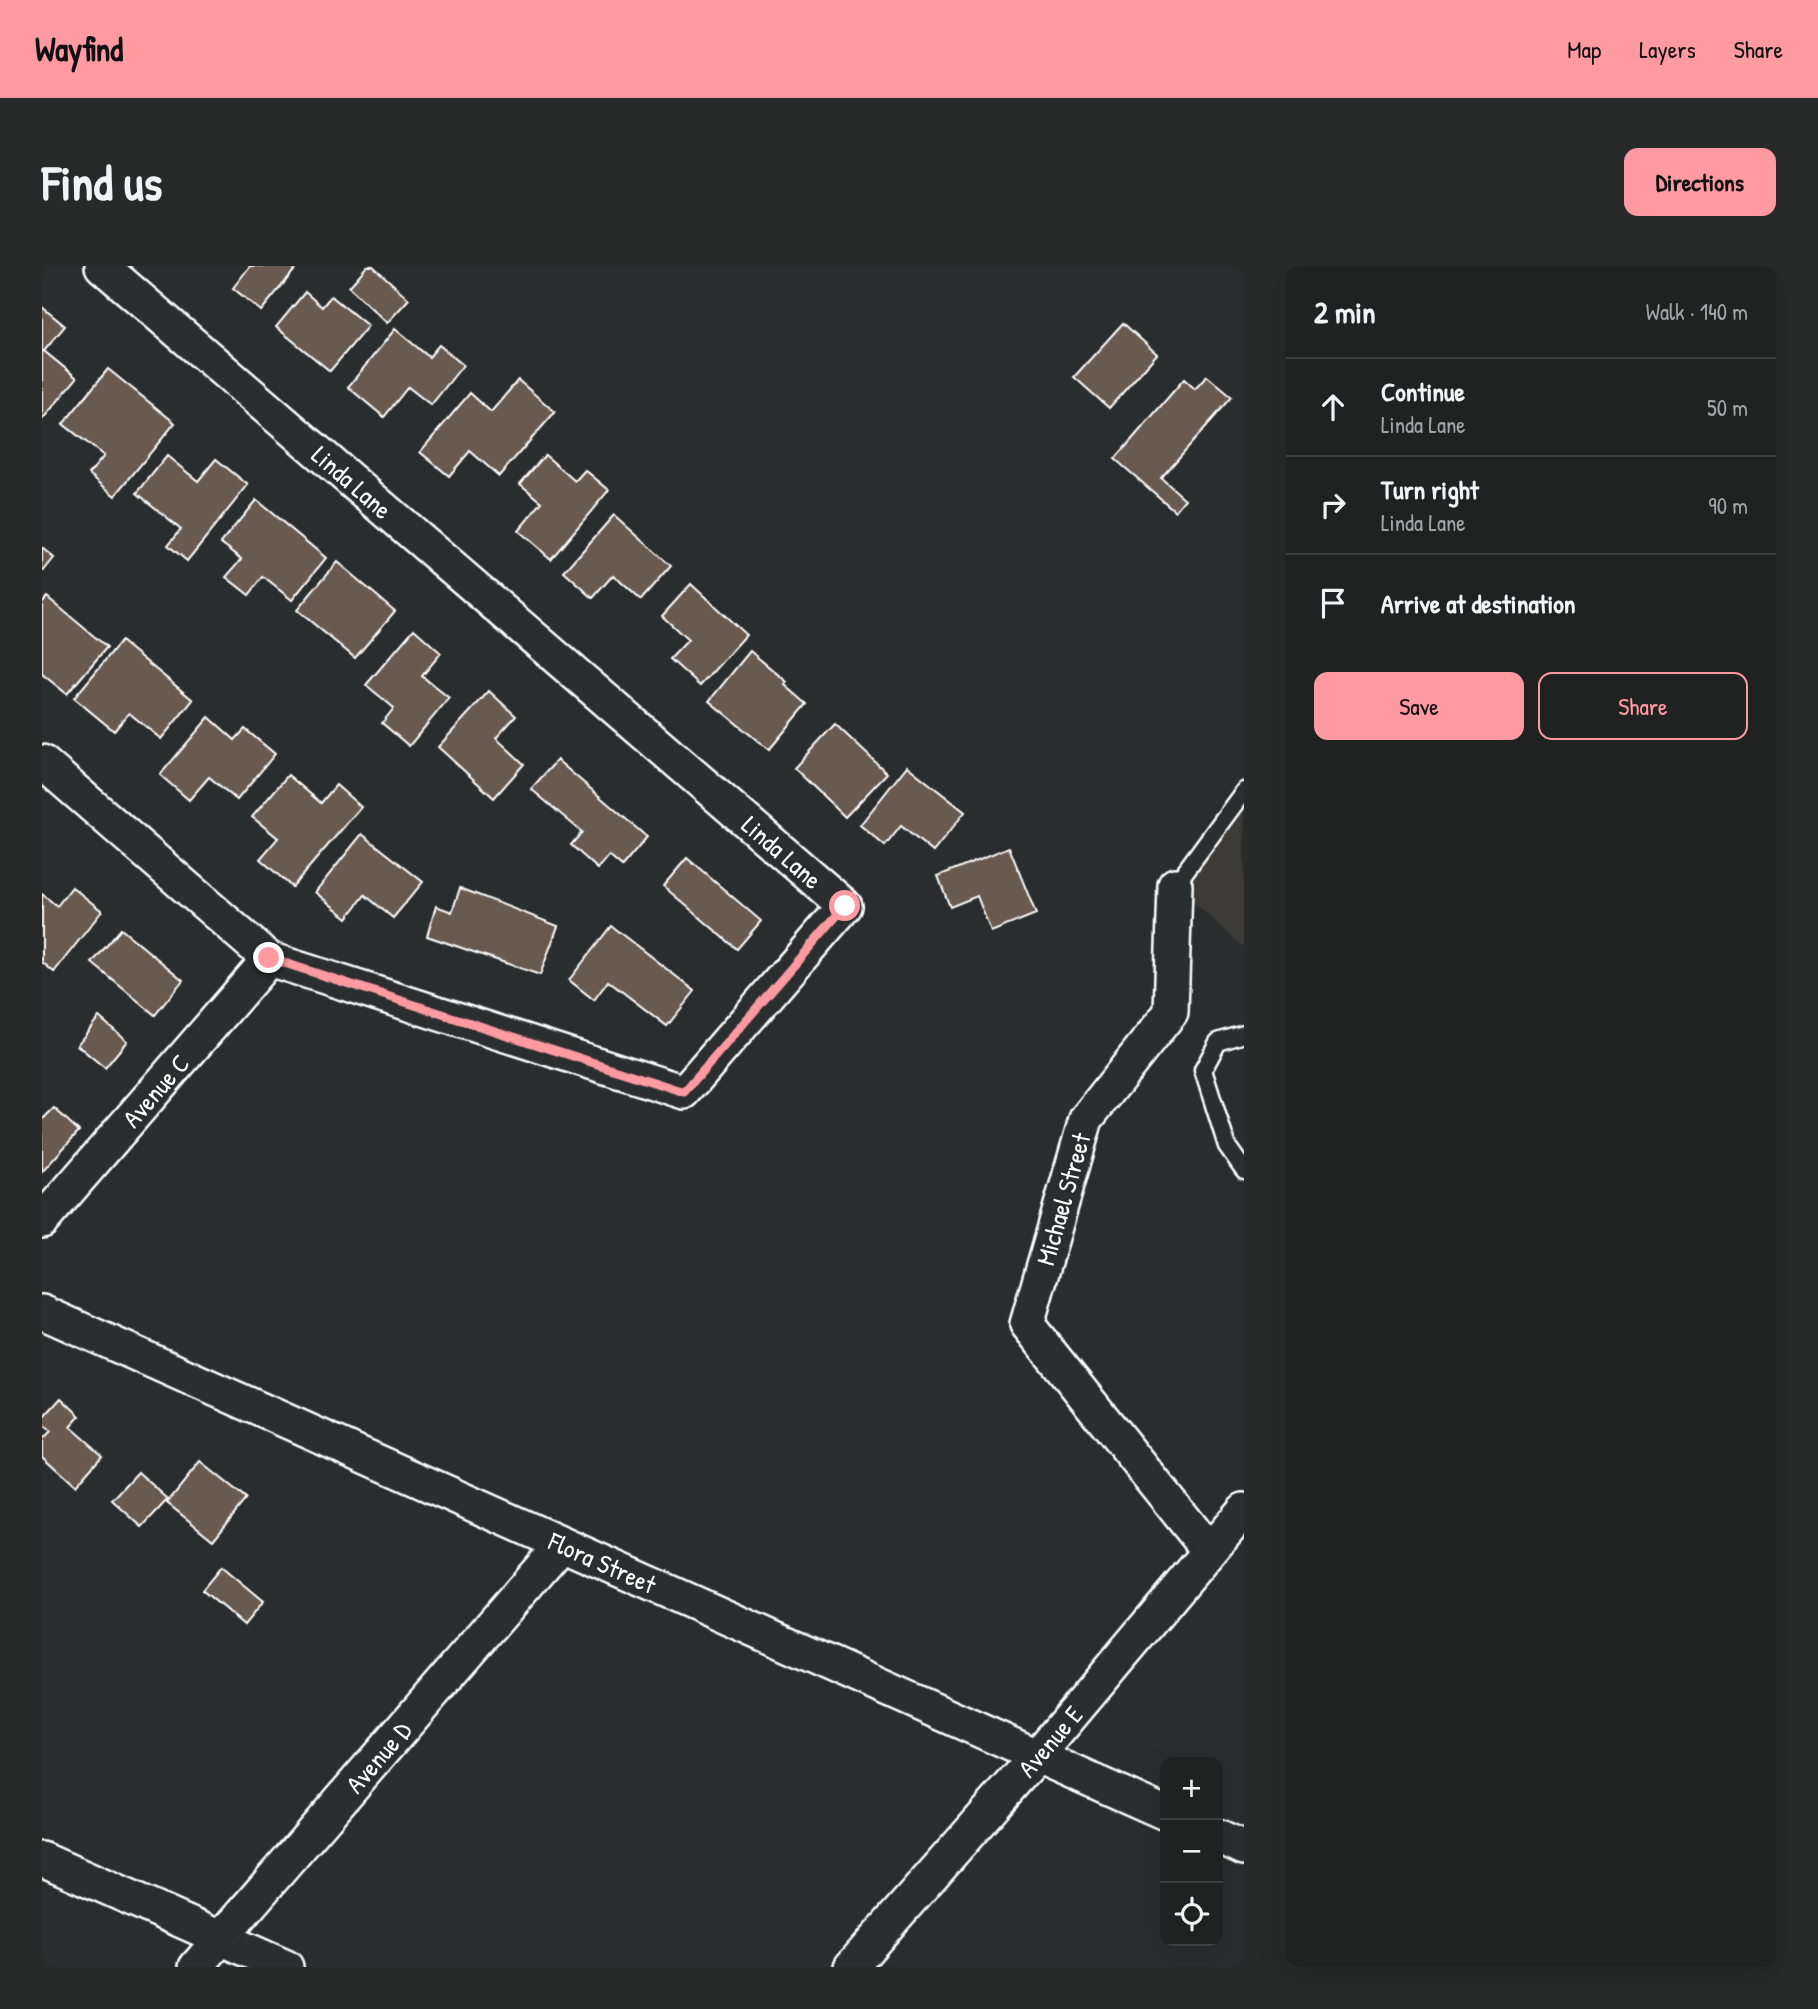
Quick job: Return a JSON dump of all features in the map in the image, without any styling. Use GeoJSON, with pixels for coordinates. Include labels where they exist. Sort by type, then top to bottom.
{"type":"FeatureCollection","features":[{"type":"Feature","properties":{"kind":"street","name":"Linda Lane"},"geometry":{"type":"LineString","coordinates":[[42,762],[269,958],[684,1092],[845,906],[102,266]]}},
{"type":"Feature","properties":{"kind":"street","name":"Michael Street"},"geometry":{"type":"LineString","coordinates":[[1175,885],[1171,1012],[1086,1119],[1027,1324],[1209,1551]]}},
{"type":"Feature","properties":{"kind":"street","name":"Avenue C"},"geometry":{"type":"LineString","coordinates":[[42,1221],[269,958]]}},
{"type":"Feature","properties":{"kind":"street","name":"Flora Street"},"geometry":{"type":"LineString","coordinates":[[42,1312],[1160,1811]]}},
{"type":"Feature","properties":{"kind":"street","name":"Avenue E"},"geometry":{"type":"LineString","coordinates":[[851,1967],[1037,1756],[1244,1510]]}},
{"type":"Feature","properties":{"kind":"street","name":"Avenue D"},"geometry":{"type":"LineString","coordinates":[[196,1967],[561,1545]]}},
{"type":"Feature","properties":{"kind":"street"},"geometry":{"type":"LineString","coordinates":[[1223,1838],[1244,1848]]}},
{"type":"Feature","properties":{"kind":"street"},"geometry":{"type":"LineString","coordinates":[[42,1859],[286,1967]]}},
{"type":"Feature","properties":{"kind":"lane","name":"Michael Street"},"geometry":{"type":"LineString","coordinates":[[1175,885],[1244,791]]}},
{"type":"Feature","properties":{"kind":"lane"},"geometry":{"type":"LineString","coordinates":[[1244,1034],[1218,1042],[1203,1070],[1227,1146],[1244,1170]]}},
{"type":"Feature","properties":{"kind":"shaded area"},"geometry":{"type":"Polygon","coordinates":[[[1244,791],[1244,947],[1166,878],[1244,791]]]}},
{"type":"Feature","properties":{"kind":"building"},"geometry":{"type":"Polygon","coordinates":[[[250,266],[298,266],[261,311],[233,288],[250,266]]]}},
{"type":"Feature","properties":{"kind":"building"},"geometry":{"type":"Polygon","coordinates":[[[367,266],[373,266],[409,299],[387,323],[349,287],[367,266]]]}},
{"type":"Feature","properties":{"kind":"building"},"geometry":{"type":"Polygon","coordinates":[[[305,292],[322,307],[331,296],[368,326],[330,371],[276,327],[305,292]]]}},
{"type":"Feature","properties":{"kind":"building"},"geometry":{"type":"Polygon","coordinates":[[[42,307],[65,326],[44,351],[77,378],[42,420],[42,307]]]}},
{"type":"Feature","properties":{"kind":"building"},"geometry":{"type":"Polygon","coordinates":[[[1123,323],[1157,354],[1109,408],[1074,377],[1123,323]]]}},
{"type":"Feature","properties":{"kind":"building"},"geometry":{"type":"Polygon","coordinates":[[[395,329],[429,357],[439,345],[463,365],[431,405],[408,387],[384,417],[348,387],[395,329]]]}},
{"type":"Feature","properties":{"kind":"building"},"geometry":{"type":"Polygon","coordinates":[[[108,369],[175,423],[115,496],[89,474],[104,456],[63,424],[108,369]]]}},
{"type":"Feature","properties":{"kind":"building"},"geometry":{"type":"Polygon","coordinates":[[[1207,376],[1232,397],[1161,478],[1185,499],[1175,511],[1115,459],[1184,379],[1195,389],[1207,376]]]}},
{"type":"Feature","properties":{"kind":"building"},"geometry":{"type":"Polygon","coordinates":[[[518,380],[555,412],[499,476],[470,451],[449,476],[420,452],[470,393],[491,412],[518,380]]]}},
{"type":"Feature","properties":{"kind":"building"},"geometry":{"type":"Polygon","coordinates":[[[545,455],[575,481],[585,470],[609,490],[551,559],[518,531],[542,502],[520,484],[545,455]]]}},
{"type":"Feature","properties":{"kind":"building"},"geometry":{"type":"Polygon","coordinates":[[[167,456],[198,481],[216,459],[248,485],[187,561],[168,545],[181,529],[137,493],[167,456]]]}},
{"type":"Feature","properties":{"kind":"building"},"geometry":{"type":"Polygon","coordinates":[[[256,500],[326,558],[292,600],[263,577],[249,595],[226,577],[242,559],[221,543],[256,500]]]}},
{"type":"Feature","properties":{"kind":"building"},"geometry":{"type":"Polygon","coordinates":[[[614,515],[671,566],[641,600],[613,575],[593,598],[564,572],[614,515]]]}},
{"type":"Feature","properties":{"kind":"building"},"geometry":{"type":"Polygon","coordinates":[[[42,548],[54,558],[42,573],[42,548]]]}},
{"type":"Feature","properties":{"kind":"building"},"geometry":{"type":"Polygon","coordinates":[[[337,562],[395,611],[355,658],[297,610],[337,562]]]}},
{"type":"Feature","properties":{"kind":"building"},"geometry":{"type":"Polygon","coordinates":[[[691,584],[746,635],[700,686],[670,659],[688,640],[662,616],[691,584]]]}},
{"type":"Feature","properties":{"kind":"building"},"geometry":{"type":"Polygon","coordinates":[[[47,597],[107,647],[67,694],[42,674],[42,603],[47,597]]]}},
{"type":"Feature","properties":{"kind":"building"},"geometry":{"type":"Polygon","coordinates":[[[414,629],[441,653],[422,676],[449,698],[409,746],[382,723],[394,708],[366,685],[414,629]]]}},
{"type":"Feature","properties":{"kind":"building"},"geometry":{"type":"Polygon","coordinates":[[[121,641],[193,700],[161,739],[129,713],[114,731],[74,698],[121,641]]]}},
{"type":"Feature","properties":{"kind":"building"},"geometry":{"type":"Polygon","coordinates":[[[750,651],[787,682],[785,685],[807,704],[769,750],[709,701],[750,651]]]}},
{"type":"Feature","properties":{"kind":"building"},"geometry":{"type":"Polygon","coordinates":[[[489,691],[516,716],[496,738],[524,764],[494,798],[438,747],[489,691]]]}},
{"type":"Feature","properties":{"kind":"building"},"geometry":{"type":"Polygon","coordinates":[[[209,717],[235,740],[245,729],[275,754],[237,800],[209,777],[189,800],[160,775],[209,717]]]}},
{"type":"Feature","properties":{"kind":"building"},"geometry":{"type":"Polygon","coordinates":[[[835,724],[887,773],[845,817],[794,768],[835,724]]]}},
{"type":"Feature","properties":{"kind":"building"},"geometry":{"type":"Polygon","coordinates":[[[557,760],[647,837],[622,867],[609,856],[598,869],[571,845],[582,832],[531,789],[557,760]]]}},
{"type":"Feature","properties":{"kind":"building"},"geometry":{"type":"Polygon","coordinates":[[[907,766],[965,812],[933,852],[901,826],[885,846],[860,825],[907,766]]]}},
{"type":"Feature","properties":{"kind":"building"},"geometry":{"type":"Polygon","coordinates":[[[288,775],[321,803],[336,785],[361,807],[292,887],[260,859],[278,838],[252,817],[288,775]]]}},
{"type":"Feature","properties":{"kind":"building"},"geometry":{"type":"Polygon","coordinates":[[[362,834],[423,882],[393,918],[365,895],[347,918],[315,892],[362,834]]]}},
{"type":"Feature","properties":{"kind":"building"},"geometry":{"type":"Polygon","coordinates":[[[1009,847],[1036,914],[991,932],[977,896],[950,907],[938,876],[1009,847]]]}},
{"type":"Feature","properties":{"kind":"building"},"geometry":{"type":"Polygon","coordinates":[[[687,858],[761,921],[737,949],[663,886],[687,858]]]}},
{"type":"Feature","properties":{"kind":"building"},"geometry":{"type":"Polygon","coordinates":[[[72,887],[102,911],[54,972],[42,962],[42,894],[57,906],[72,887]]]}},
{"type":"Feature","properties":{"kind":"building"},"geometry":{"type":"Polygon","coordinates":[[[460,888],[558,926],[540,975],[427,936],[436,906],[452,912],[460,888]]]}},
{"type":"Feature","properties":{"kind":"building"},"geometry":{"type":"Polygon","coordinates":[[[611,926],[695,991],[667,1026],[608,981],[594,1000],[569,980],[611,926]]]}},
{"type":"Feature","properties":{"kind":"building"},"geometry":{"type":"Polygon","coordinates":[[[121,929],[183,980],[155,1015],[92,963],[121,929]]]}},
{"type":"Feature","properties":{"kind":"building"},"geometry":{"type":"Polygon","coordinates":[[[99,1017],[127,1041],[105,1068],[77,1045],[99,1017]]]}},
{"type":"Feature","properties":{"kind":"building"},"geometry":{"type":"Polygon","coordinates":[[[54,1108],[79,1131],[42,1172],[42,1120],[54,1108]]]}},
{"type":"Feature","properties":{"kind":"building"},"geometry":{"type":"Polygon","coordinates":[[[61,1398],[80,1416],[70,1427],[102,1455],[75,1486],[42,1456],[42,1440],[50,1432],[42,1425],[42,1419],[61,1398]]]}},
{"type":"Feature","properties":{"kind":"building"},"geometry":{"type":"Polygon","coordinates":[[[200,1462],[246,1499],[213,1540],[167,1503],[200,1462]]]}},
{"type":"Feature","properties":{"kind":"building"},"geometry":{"type":"Polygon","coordinates":[[[138,1472],[168,1499],[142,1527],[112,1500],[138,1472]]]}},
{"type":"Feature","properties":{"kind":"building"},"geometry":{"type":"Polygon","coordinates":[[[221,1567],[263,1602],[244,1625],[202,1590],[221,1567]]]}},
{"type":"Feature","properties":{"kind":"route"},"geometry":{"type":"LineString","coordinates":[[269,958],[684,1092],[845,906]]}}]}
